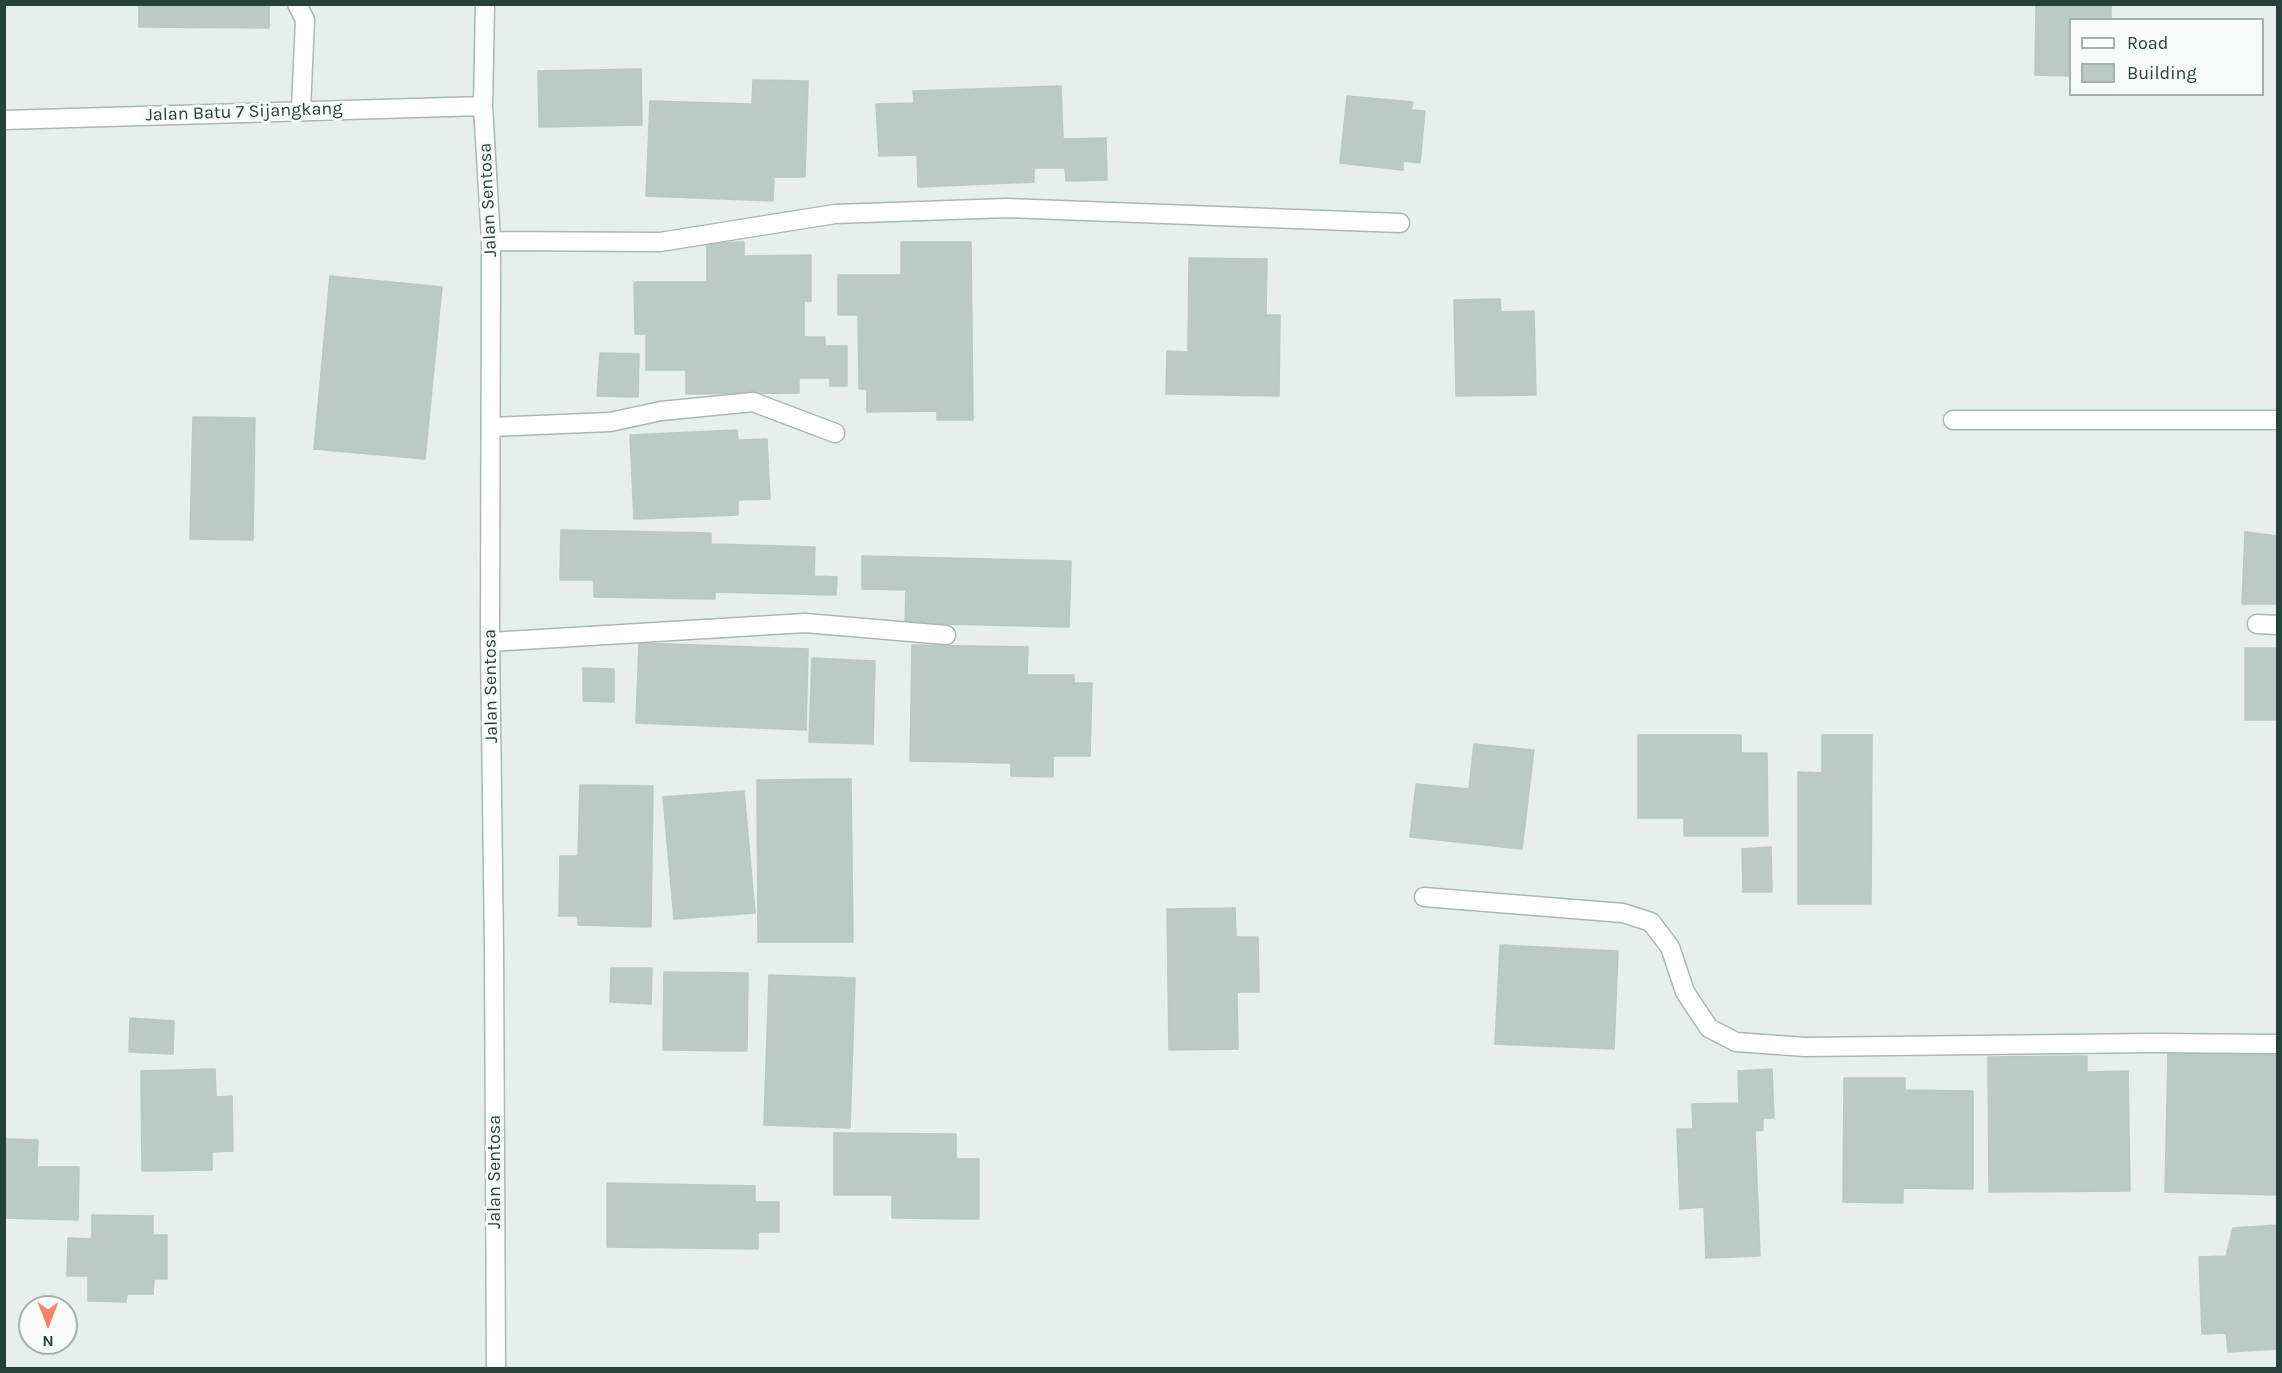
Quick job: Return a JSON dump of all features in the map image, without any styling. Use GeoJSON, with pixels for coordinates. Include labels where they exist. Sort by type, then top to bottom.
{"type":"FeatureCollection","features":[{"type":"Feature","properties":{"kind":"street"},"geometry":{"type":"LineString","coordinates":[[297,4],[305,20],[302,110]]}},
{"type":"Feature","properties":{"kind":"street","name":"Jalan Sentosa"},"geometry":{"type":"LineString","coordinates":[[485,4],[483,106],[491,241],[490,642],[496,1368]]}},
{"type":"Feature","properties":{"kind":"street","name":"Jalan Batu 7 Sijangkang"},"geometry":{"type":"LineString","coordinates":[[4,120],[483,106]]}},
{"type":"Feature","properties":{"kind":"street"},"geometry":{"type":"LineString","coordinates":[[491,241],[660,242],[835,214],[1007,208],[1400,222]]}},
{"type":"Feature","properties":{"kind":"street"},"geometry":{"type":"LineString","coordinates":[[490,427],[609,422],[661,411],[753,402],[835,433]]}},
{"type":"Feature","properties":{"kind":"street"},"geometry":{"type":"LineString","coordinates":[[1953,420],[2277,420]]}},
{"type":"Feature","properties":{"kind":"street"},"geometry":{"type":"LineString","coordinates":[[490,642],[805,622],[946,635]]}},
{"type":"Feature","properties":{"kind":"street"},"geometry":{"type":"LineString","coordinates":[[2257,624],[2277,625]]}},
{"type":"Feature","properties":{"kind":"street"},"geometry":{"type":"LineString","coordinates":[[1424,897],[1623,913],[1651,922],[1670,947],[1685,992],[1708,1028],[1736,1042],[1805,1047],[2277,1044]]}},
{"type":"Feature","properties":{"kind":"building"},"geometry":{"type":"Polygon","coordinates":[[[139,4],[269,4],[269,28],[139,27],[139,4]]]}},
{"type":"Feature","properties":{"kind":"building"},"geometry":{"type":"Polygon","coordinates":[[[2036,4],[2111,4],[2111,18],[2069,18],[2069,76],[2035,75],[2036,4]]]}},
{"type":"Feature","properties":{"kind":"building"},"geometry":{"type":"Polygon","coordinates":[[[641,69],[642,125],[539,127],[538,71],[641,69]]]}},
{"type":"Feature","properties":{"kind":"building"},"geometry":{"type":"Polygon","coordinates":[[[753,80],[808,81],[805,177],[774,177],[773,201],[646,196],[650,101],[752,104],[753,80]]]}},
{"type":"Feature","properties":{"kind":"building"},"geometry":{"type":"Polygon","coordinates":[[[1061,86],[1063,139],[1106,138],[1107,180],[1066,181],[1065,168],[1034,168],[1034,182],[918,187],[917,155],[879,156],[876,104],[914,103],[913,91],[1061,86]]]}},
{"type":"Feature","properties":{"kind":"building"},"geometry":{"type":"Polygon","coordinates":[[[1347,96],[1413,102],[1411,110],[1425,111],[1420,163],[1403,161],[1403,170],[1340,163],[1347,96]]]}},
{"type":"Feature","properties":{"kind":"building"},"geometry":{"type":"Polygon","coordinates":[[[744,242],[744,256],[811,255],[811,301],[804,301],[804,337],[825,337],[825,346],[847,346],[847,386],[830,386],[830,378],[799,378],[799,393],[686,394],[686,370],[646,370],[646,334],[635,334],[634,282],[707,282],[707,243],[744,242]]]}},
{"type":"Feature","properties":{"kind":"building"},"geometry":{"type":"Polygon","coordinates":[[[901,242],[971,242],[973,420],[937,420],[937,411],[867,412],[867,389],[859,389],[858,315],[838,315],[838,275],[901,275],[901,242]]]}},
{"type":"Feature","properties":{"kind":"building"},"geometry":{"type":"Polygon","coordinates":[[[1189,258],[1267,259],[1266,315],[1280,315],[1279,396],[1166,394],[1167,351],[1188,352],[1189,258]]]}},
{"type":"Feature","properties":{"kind":"building"},"geometry":{"type":"Polygon","coordinates":[[[330,276],[442,287],[425,459],[314,449],[330,276]]]}},
{"type":"Feature","properties":{"kind":"building"},"geometry":{"type":"Polygon","coordinates":[[[1500,299],[1501,312],[1534,311],[1536,395],[1456,396],[1454,300],[1500,299]]]}},
{"type":"Feature","properties":{"kind":"building"},"geometry":{"type":"Polygon","coordinates":[[[600,353],[639,354],[638,397],[597,396],[600,353]]]}},
{"type":"Feature","properties":{"kind":"building"},"geometry":{"type":"Polygon","coordinates":[[[193,417],[255,418],[253,540],[190,539],[193,417]]]}},
{"type":"Feature","properties":{"kind":"building"},"geometry":{"type":"Polygon","coordinates":[[[737,430],[738,440],[767,439],[770,499],[738,500],[738,515],[634,519],[630,435],[737,430]]]}},
{"type":"Feature","properties":{"kind":"building"},"geometry":{"type":"Polygon","coordinates":[[[561,530],[711,533],[711,544],[815,547],[814,576],[837,577],[836,595],[715,592],[715,599],[594,597],[594,580],[560,580],[561,530]]]}},
{"type":"Feature","properties":{"kind":"building"},"geometry":{"type":"Polygon","coordinates":[[[2245,532],[2278,536],[2278,604],[2242,604],[2245,532]]]}},
{"type":"Feature","properties":{"kind":"building"},"geometry":{"type":"Polygon","coordinates":[[[862,556],[1071,561],[1069,627],[905,623],[906,590],[862,589],[862,556]]]}},
{"type":"Feature","properties":{"kind":"building"},"geometry":{"type":"Polygon","coordinates":[[[639,643],[808,649],[806,730],[636,723],[639,643]]]}},
{"type":"Feature","properties":{"kind":"building"},"geometry":{"type":"Polygon","coordinates":[[[912,645],[1028,647],[1027,675],[1074,675],[1074,683],[1092,683],[1090,756],[1053,756],[1053,777],[1011,776],[1011,763],[910,761],[912,645]]]}},
{"type":"Feature","properties":{"kind":"building"},"geometry":{"type":"Polygon","coordinates":[[[2245,648],[2278,648],[2278,720],[2245,720],[2245,648]]]}},
{"type":"Feature","properties":{"kind":"building"},"geometry":{"type":"Polygon","coordinates":[[[812,658],[875,661],[873,744],[809,742],[812,658]]]}},
{"type":"Feature","properties":{"kind":"building"},"geometry":{"type":"Polygon","coordinates":[[[583,668],[614,669],[614,702],[583,701],[583,668]]]}},
{"type":"Feature","properties":{"kind":"building"},"geometry":{"type":"Polygon","coordinates":[[[1638,735],[1741,735],[1741,753],[1767,753],[1768,836],[1684,836],[1684,818],[1638,818],[1638,735]]]}},
{"type":"Feature","properties":{"kind":"building"},"geometry":{"type":"Polygon","coordinates":[[[1822,735],[1872,735],[1871,904],[1798,904],[1798,772],[1822,773],[1822,735]]]}},
{"type":"Feature","properties":{"kind":"building"},"geometry":{"type":"Polygon","coordinates":[[[1474,744],[1534,750],[1522,849],[1410,837],[1416,784],[1469,789],[1474,744]]]}},
{"type":"Feature","properties":{"kind":"building"},"geometry":{"type":"Polygon","coordinates":[[[851,779],[853,942],[758,942],[757,780],[851,779]]]}},
{"type":"Feature","properties":{"kind":"building"},"geometry":{"type":"Polygon","coordinates":[[[580,785],[653,786],[651,927],[578,925],[578,916],[559,916],[560,856],[578,856],[580,785]]]}},
{"type":"Feature","properties":{"kind":"building"},"geometry":{"type":"Polygon","coordinates":[[[744,791],[755,913],[674,919],[663,797],[744,791]]]}},
{"type":"Feature","properties":{"kind":"building"},"geometry":{"type":"Polygon","coordinates":[[[1771,847],[1772,892],[1743,892],[1742,849],[1771,847]]]}},
{"type":"Feature","properties":{"kind":"building"},"geometry":{"type":"Polygon","coordinates":[[[1235,908],[1236,937],[1258,937],[1259,992],[1237,992],[1238,1049],[1169,1050],[1167,909],[1235,908]]]}},
{"type":"Feature","properties":{"kind":"building"},"geometry":{"type":"Polygon","coordinates":[[[1500,945],[1618,951],[1614,1049],[1495,1044],[1500,945]]]}},
{"type":"Feature","properties":{"kind":"building"},"geometry":{"type":"Polygon","coordinates":[[[611,968],[652,968],[651,1004],[610,1002],[611,968]]]}},
{"type":"Feature","properties":{"kind":"building"},"geometry":{"type":"Polygon","coordinates":[[[664,972],[748,973],[747,1051],[663,1050],[664,972]]]}},
{"type":"Feature","properties":{"kind":"building"},"geometry":{"type":"Polygon","coordinates":[[[769,975],[855,978],[850,1128],[764,1125],[769,975]]]}},
{"type":"Feature","properties":{"kind":"building"},"geometry":{"type":"Polygon","coordinates":[[[130,1018],[174,1021],[173,1054],[129,1052],[130,1018]]]}},
{"type":"Feature","properties":{"kind":"building"},"geometry":{"type":"Polygon","coordinates":[[[2168,1053],[2278,1055],[2278,1195],[2165,1192],[2168,1053]]]}},
{"type":"Feature","properties":{"kind":"building"},"geometry":{"type":"Polygon","coordinates":[[[2087,1056],[2087,1072],[2128,1071],[2130,1191],[1989,1192],[1988,1057],[2087,1056]]]}},
{"type":"Feature","properties":{"kind":"building"},"geometry":{"type":"Polygon","coordinates":[[[215,1069],[216,1097],[232,1096],[233,1151],[212,1152],[212,1170],[142,1171],[141,1071],[215,1069]]]}},
{"type":"Feature","properties":{"kind":"building"},"geometry":{"type":"Polygon","coordinates":[[[1772,1069],[1774,1118],[1763,1118],[1763,1130],[1755,1131],[1760,1256],[1706,1258],[1704,1207],[1680,1209],[1677,1129],[1693,1129],[1692,1104],[1739,1103],[1738,1071],[1772,1069]]]}},
{"type":"Feature","properties":{"kind":"building"},"geometry":{"type":"Polygon","coordinates":[[[1844,1078],[1905,1078],[1905,1090],[1973,1091],[1973,1189],[1903,1188],[1903,1203],[1843,1202],[1844,1078]]]}},
{"type":"Feature","properties":{"kind":"building"},"geometry":{"type":"Polygon","coordinates":[[[834,1133],[956,1134],[956,1159],[979,1159],[979,1219],[892,1218],[892,1195],[834,1195],[834,1133]]]}},
{"type":"Feature","properties":{"kind":"building"},"geometry":{"type":"Polygon","coordinates":[[[4,1139],[38,1140],[37,1167],[79,1167],[78,1220],[4,1218],[4,1139]]]}},
{"type":"Feature","properties":{"kind":"building"},"geometry":{"type":"Polygon","coordinates":[[[607,1183],[755,1186],[755,1202],[779,1202],[779,1232],[758,1232],[758,1249],[607,1247],[607,1183]]]}},
{"type":"Feature","properties":{"kind":"building"},"geometry":{"type":"Polygon","coordinates":[[[92,1215],[153,1216],[153,1235],[167,1235],[167,1279],[154,1279],[153,1294],[127,1294],[126,1302],[88,1301],[88,1276],[67,1276],[68,1238],[92,1239],[92,1215]]]}},
{"type":"Feature","properties":{"kind":"building"},"geometry":{"type":"Polygon","coordinates":[[[2278,1225],[2278,1349],[2228,1352],[2226,1333],[2202,1334],[2199,1257],[2226,1256],[2233,1228],[2278,1225]]]}}]}
